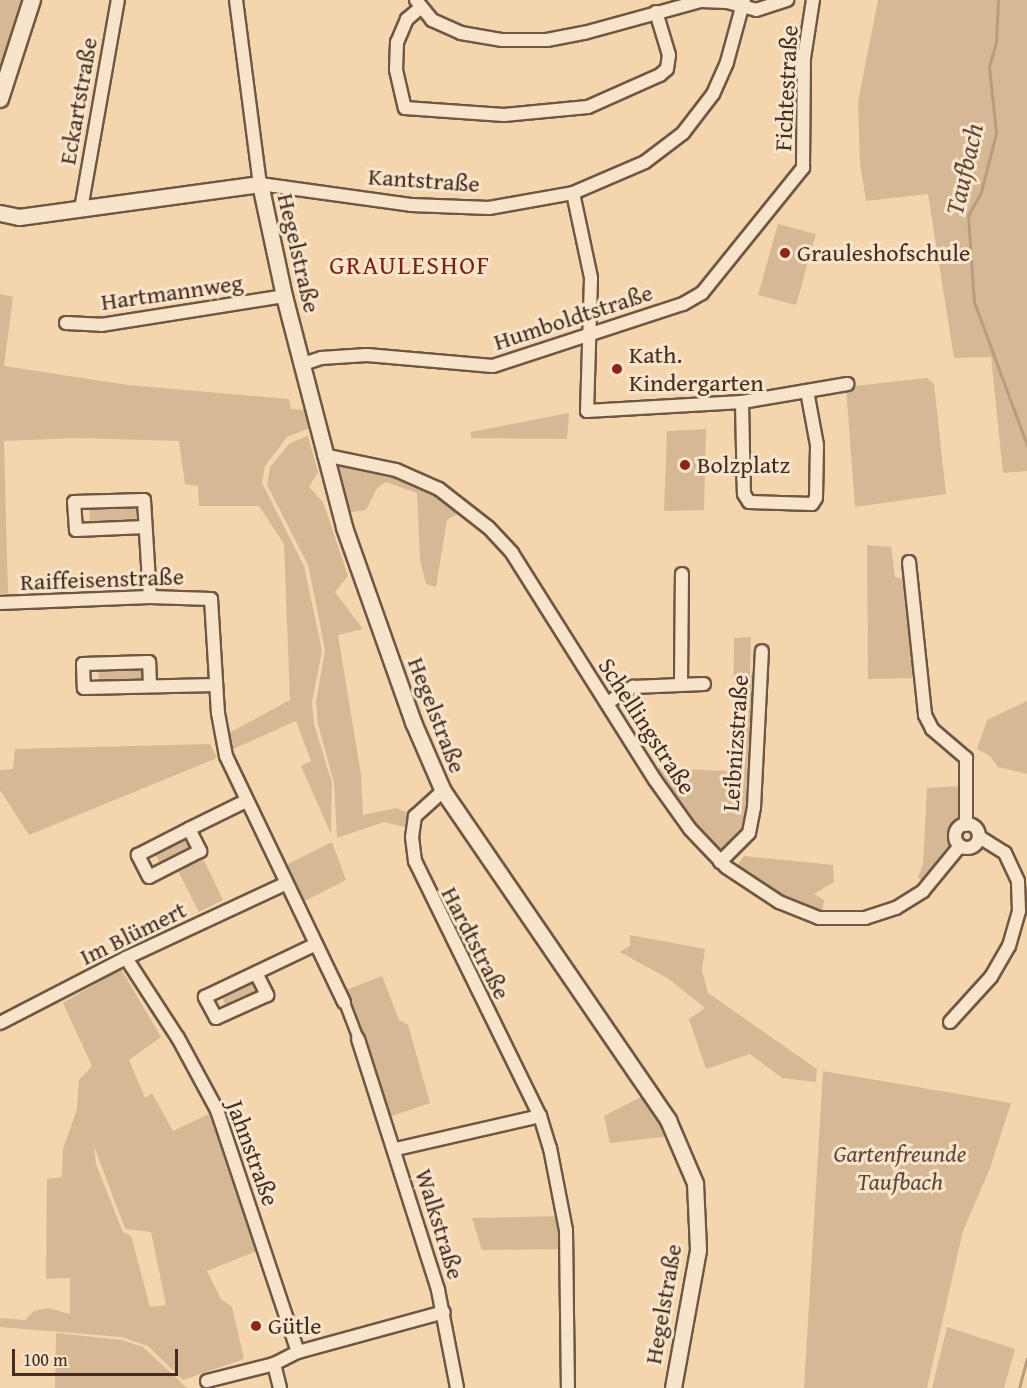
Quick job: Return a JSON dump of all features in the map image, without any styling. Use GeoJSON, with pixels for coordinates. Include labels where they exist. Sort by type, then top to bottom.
{"type":"FeatureCollection","features":[{"type":"Feature","properties":{"kind":"main road"},"geometry":{"type":"LineString","coordinates":[[0,99],[32,0]]}},
{"type":"Feature","properties":{"kind":"street","name":"Eckartstraße"},"geometry":{"type":"LineString","coordinates":[[81,209],[118,0]]}},
{"type":"Feature","properties":{"kind":"street","name":"Hegelstraße"},"geometry":{"type":"LineString","coordinates":[[236,0],[260,184],[284,297],[347,537],[413,722],[443,791],[668,1120],[695,1183],[698,1250],[673,1388]]}},
{"type":"Feature","properties":{"kind":"street","name":"Fichtestraße"},"geometry":{"type":"LineString","coordinates":[[418,5],[432,20],[461,32],[502,40],[572,35],[700,1],[743,3],[756,10],[787,0]]}},
{"type":"Feature","properties":{"kind":"street","name":"Fichtestraße"},"geometry":{"type":"LineString","coordinates":[[799,177],[803,168],[804,58],[813,0]]}},
{"type":"Feature","properties":{"kind":"street","name":"Kantstraße"},"geometry":{"type":"LineString","coordinates":[[0,213],[18,217],[260,184],[411,205],[489,208],[573,193],[645,162],[683,132],[713,94],[727,62],[743,3]]}},
{"type":"Feature","properties":{"kind":"street"},"geometry":{"type":"LineString","coordinates":[[418,5],[407,19],[397,42],[396,70],[405,108],[504,115],[588,107],[660,75],[667,69],[669,55],[656,12]]}},
{"type":"Feature","properties":{"kind":"street","name":"Humboldtstraße"},"geometry":{"type":"LineString","coordinates":[[303,364],[321,358],[367,355],[493,366],[683,304],[702,292],[799,177]]}},
{"type":"Feature","properties":{"kind":"street"},"geometry":{"type":"LineString","coordinates":[[573,193],[591,278],[587,411],[742,402],[847,384]]}},
{"type":"Feature","properties":{"kind":"street","name":"Hartmannweg"},"geometry":{"type":"LineString","coordinates":[[66,323],[101,325],[284,297]]}},
{"type":"Feature","properties":{"kind":"street"},"geometry":{"type":"LineString","coordinates":[[742,402],[744,494],[750,502],[812,504],[816,498],[817,445],[807,391]]}},
{"type":"Feature","properties":{"kind":"street","name":"Schellingstraße"},"geometry":{"type":"LineString","coordinates":[[324,454],[396,470],[439,489],[471,511],[512,553],[655,780],[720,862],[779,902],[819,918],[865,918],[896,908],[923,891],[960,846]]}},
{"type":"Feature","properties":{"kind":"street"},"geometry":{"type":"LineString","coordinates":[[145,527],[76,530],[74,502],[144,500],[150,597]]}},
{"type":"Feature","properties":{"kind":"street","name":"Schellingstraße"},"geometry":{"type":"LineString","coordinates":[[909,562],[925,715],[932,729],[966,758],[966,825],[955,835],[960,846]]}},
{"type":"Feature","properties":{"kind":"street"},"geometry":{"type":"LineString","coordinates":[[681,684],[682,574]]}},
{"type":"Feature","properties":{"kind":"street","name":"Raiffeisenstraße"},"geometry":{"type":"LineString","coordinates":[[0,603],[150,597],[205,597],[211,599],[216,685]]}},
{"type":"Feature","properties":{"kind":"street","name":"Leibnizstraße"},"geometry":{"type":"LineString","coordinates":[[720,862],[749,833],[754,807],[762,651]]}},
{"type":"Feature","properties":{"kind":"street"},"geometry":{"type":"LineString","coordinates":[[150,686],[149,662],[83,664],[84,688],[216,685],[226,756],[285,884],[344,1002],[358,1039]]}},
{"type":"Feature","properties":{"kind":"street"},"geometry":{"type":"LineString","coordinates":[[607,702],[633,687],[704,684]]}},
{"type":"Feature","properties":{"kind":"street","name":"Hardtstraße"},"geometry":{"type":"LineString","coordinates":[[443,791],[415,816],[415,861],[540,1116],[559,1184],[566,1230],[568,1388]]}},
{"type":"Feature","properties":{"kind":"street"},"geometry":{"type":"LineString","coordinates":[[189,829],[200,851],[148,877],[138,855],[189,829],[246,801]]}},
{"type":"Feature","properties":{"kind":"street"},"geometry":{"type":"LineString","coordinates":[[950,1022],[991,977],[1009,946],[1019,911],[1018,881],[1005,853],[979,837],[976,829],[966,825]]}},
{"type":"Feature","properties":{"kind":"street","name":"Schellingstraße"},"geometry":{"type":"LineString","coordinates":[[960,846],[972,848],[979,837]]}},
{"type":"Feature","properties":{"kind":"street","name":"Im Blümert"},"geometry":{"type":"LineString","coordinates":[[0,1023],[126,958],[285,884]]}},
{"type":"Feature","properties":{"kind":"street"},"geometry":{"type":"LineString","coordinates":[[256,973],[267,994],[216,1018],[205,996],[316,944]]}},
{"type":"Feature","properties":{"kind":"street","name":"Jahnstraße"},"geometry":{"type":"LineString","coordinates":[[126,958],[178,1038],[217,1110],[298,1352]]}},
{"type":"Feature","properties":{"kind":"street","name":"Walkstraße"},"geometry":{"type":"LineString","coordinates":[[358,1039],[396,1149],[444,1312],[457,1388]]}},
{"type":"Feature","properties":{"kind":"street","name":"Walkstraße"},"geometry":{"type":"LineString","coordinates":[[396,1149],[540,1116]]}},
{"type":"Feature","properties":{"kind":"street","name":"Walkstraße"},"geometry":{"type":"LineString","coordinates":[[298,1352],[444,1312]]}},
{"type":"Feature","properties":{"kind":"street"},"geometry":{"type":"LineString","coordinates":[[207,1381],[274,1364],[298,1352]]}},
{"type":"Feature","properties":{"kind":"street"},"geometry":{"type":"LineString","coordinates":[[274,1364],[280,1388]]}},
{"type":"Feature","properties":{"kind":"green space"},"geometry":{"type":"Polygon","coordinates":[[[0,0],[23,0],[0,72],[0,0]]]}},
{"type":"Feature","properties":{"kind":"green space"},"geometry":{"type":"Polygon","coordinates":[[[878,0],[1027,0],[1027,471],[1003,473],[991,357],[954,358],[928,194],[866,201],[860,163],[858,102],[878,0]]]}},
{"type":"Feature","properties":{"kind":"green space"},"geometry":{"type":"Polygon","coordinates":[[[778,224],[816,234],[796,305],[758,295],[778,224]]]}},
{"type":"Feature","properties":{"kind":"green space"},"geometry":{"type":"Polygon","coordinates":[[[0,294],[13,297],[4,366],[128,385],[289,399],[291,409],[308,410],[312,427],[287,437],[265,466],[262,483],[304,566],[322,651],[312,702],[314,724],[332,783],[331,834],[301,766],[311,761],[296,721],[231,750],[229,733],[290,700],[284,544],[259,506],[199,506],[198,486],[185,484],[179,441],[77,438],[4,441],[8,593],[0,594],[0,294]]]}},
{"type":"Feature","properties":{"kind":"green space"},"geometry":{"type":"Polygon","coordinates":[[[927,378],[934,384],[946,494],[855,507],[846,387],[927,378]]]}},
{"type":"Feature","properties":{"kind":"green space"},"geometry":{"type":"Polygon","coordinates":[[[569,413],[567,439],[471,438],[471,432],[569,413]]]}},
{"type":"Feature","properties":{"kind":"green space"},"geometry":{"type":"Polygon","coordinates":[[[706,429],[704,510],[664,511],[667,431],[706,429]]]}},
{"type":"Feature","properties":{"kind":"green space"},"geometry":{"type":"Polygon","coordinates":[[[308,436],[318,472],[309,487],[323,502],[348,576],[335,592],[363,629],[338,635],[361,775],[363,815],[396,808],[413,815],[409,828],[384,822],[337,838],[334,783],[318,724],[316,702],[325,650],[316,603],[308,565],[267,485],[270,467],[290,443],[308,436]]]}},
{"type":"Feature","properties":{"kind":"green space"},"geometry":{"type":"Polygon","coordinates":[[[332,463],[394,475],[436,495],[460,512],[447,520],[436,587],[426,584],[420,560],[417,493],[386,482],[377,488],[366,510],[345,513],[332,463]]]}},
{"type":"Feature","properties":{"kind":"green space"},"geometry":{"type":"Polygon","coordinates":[[[136,505],[138,521],[90,524],[89,506],[136,505]]]}},
{"type":"Feature","properties":{"kind":"green space"},"geometry":{"type":"Polygon","coordinates":[[[867,545],[891,547],[895,577],[911,581],[918,678],[868,679],[867,545]]]}},
{"type":"Feature","properties":{"kind":"green space"},"geometry":{"type":"Polygon","coordinates":[[[751,637],[750,675],[760,676],[749,833],[720,862],[648,768],[733,771],[734,638],[751,637]]]}},
{"type":"Feature","properties":{"kind":"green space"},"geometry":{"type":"Polygon","coordinates":[[[144,666],[145,682],[99,684],[98,667],[144,666]]]}},
{"type":"Feature","properties":{"kind":"green space"},"geometry":{"type":"Polygon","coordinates":[[[1027,701],[1027,774],[998,767],[990,756],[977,749],[987,720],[1027,701]]]}},
{"type":"Feature","properties":{"kind":"green space"},"geometry":{"type":"Polygon","coordinates":[[[210,744],[217,758],[29,835],[0,790],[0,770],[13,769],[15,749],[210,744]]]}},
{"type":"Feature","properties":{"kind":"green space"},"geometry":{"type":"Polygon","coordinates":[[[964,786],[963,822],[956,826],[952,837],[956,846],[926,883],[918,878],[923,864],[927,788],[964,786]]]}},
{"type":"Feature","properties":{"kind":"green space"},"geometry":{"type":"Polygon","coordinates":[[[188,832],[197,850],[162,868],[153,849],[188,832]]]}},
{"type":"Feature","properties":{"kind":"green space"},"geometry":{"type":"Polygon","coordinates":[[[332,842],[346,880],[299,904],[282,867],[332,842]]]}},
{"type":"Feature","properties":{"kind":"green space"},"geometry":{"type":"Polygon","coordinates":[[[201,854],[223,900],[199,912],[176,867],[201,854]]]}},
{"type":"Feature","properties":{"kind":"green space"},"geometry":{"type":"Polygon","coordinates":[[[744,856],[833,865],[834,882],[814,894],[824,900],[822,915],[783,900],[735,869],[744,856]]]}},
{"type":"Feature","properties":{"kind":"green space"},"geometry":{"type":"Polygon","coordinates":[[[630,935],[705,949],[702,970],[708,993],[817,1069],[816,1082],[782,1078],[750,1054],[706,1069],[689,1019],[705,1008],[669,979],[620,952],[630,946],[630,935]]]}},
{"type":"Feature","properties":{"kind":"green space"},"geometry":{"type":"Polygon","coordinates":[[[121,969],[161,1037],[129,1060],[145,1098],[152,1093],[173,1131],[217,1110],[264,1248],[207,1271],[221,1299],[232,1307],[244,1359],[183,1380],[148,1346],[122,1337],[0,1327],[0,1318],[25,1320],[34,1311],[48,1308],[70,1314],[70,1278],[46,1279],[47,1179],[62,1177],[63,1149],[77,1109],[79,1080],[92,1066],[63,1003],[121,969]],[[94,1146],[96,1164],[123,1232],[131,1236],[150,1307],[166,1305],[151,1232],[125,1229],[94,1146]]]}},
{"type":"Feature","properties":{"kind":"green space"},"geometry":{"type":"Polygon","coordinates":[[[255,976],[264,993],[228,1010],[220,993],[255,976]]]}},
{"type":"Feature","properties":{"kind":"green space"},"geometry":{"type":"Polygon","coordinates":[[[382,976],[399,1020],[408,1025],[430,1103],[389,1117],[341,992],[382,976]]]}},
{"type":"Feature","properties":{"kind":"green space","name":"Gartenfreunde Taufbach"},"geometry":{"type":"Polygon","coordinates":[[[823,1071],[1011,1103],[990,1168],[963,1231],[927,1388],[804,1388],[823,1071]]]}},
{"type":"Feature","properties":{"kind":"green space"},"geometry":{"type":"Polygon","coordinates":[[[645,1095],[671,1136],[610,1143],[604,1116],[645,1095]]]}},
{"type":"Feature","properties":{"kind":"green space"},"geometry":{"type":"Polygon","coordinates":[[[561,1216],[563,1249],[482,1250],[472,1218],[561,1216]]]}},
{"type":"Feature","properties":{"kind":"green space"},"geometry":{"type":"Polygon","coordinates":[[[947,1327],[1015,1349],[1004,1388],[932,1388],[947,1327]]]}},
{"type":"Feature","properties":{"kind":"green space"},"geometry":{"type":"Polygon","coordinates":[[[56,1333],[122,1340],[143,1347],[187,1388],[55,1388],[56,1333]]]}},
{"type":"Feature","properties":{"kind":"waterway","name":"Taufbach"},"geometry":{"type":"LineString","coordinates":[[998,0],[996,42],[989,67],[996,133],[981,192],[968,215],[974,302],[1027,445]]}},
{"type":"Feature","properties":{"kind":"waterway","name":"Taufbach"},"geometry":{"type":"LineString","coordinates":[[1019,1388],[1027,1359]]}},
{"type":"Feature","properties":{"kind":"place","name":"Grauleshofschule"},"geometry":{"type":"Point","coordinates":[785,253]}},
{"type":"Feature","properties":{"kind":"place","name":"Kath. Kindergarten"},"geometry":{"type":"Point","coordinates":[617,369]}},
{"type":"Feature","properties":{"kind":"place","name":"Bolzplatz"},"geometry":{"type":"Point","coordinates":[685,465]}},
{"type":"Feature","properties":{"kind":"place","name":"Gütle"},"geometry":{"type":"Point","coordinates":[256,1326]}},
{"type":"Feature","properties":{"kind":"district","name":"GRAULESHOF"},"geometry":{"type":"Point","coordinates":[410,265]}}]}
